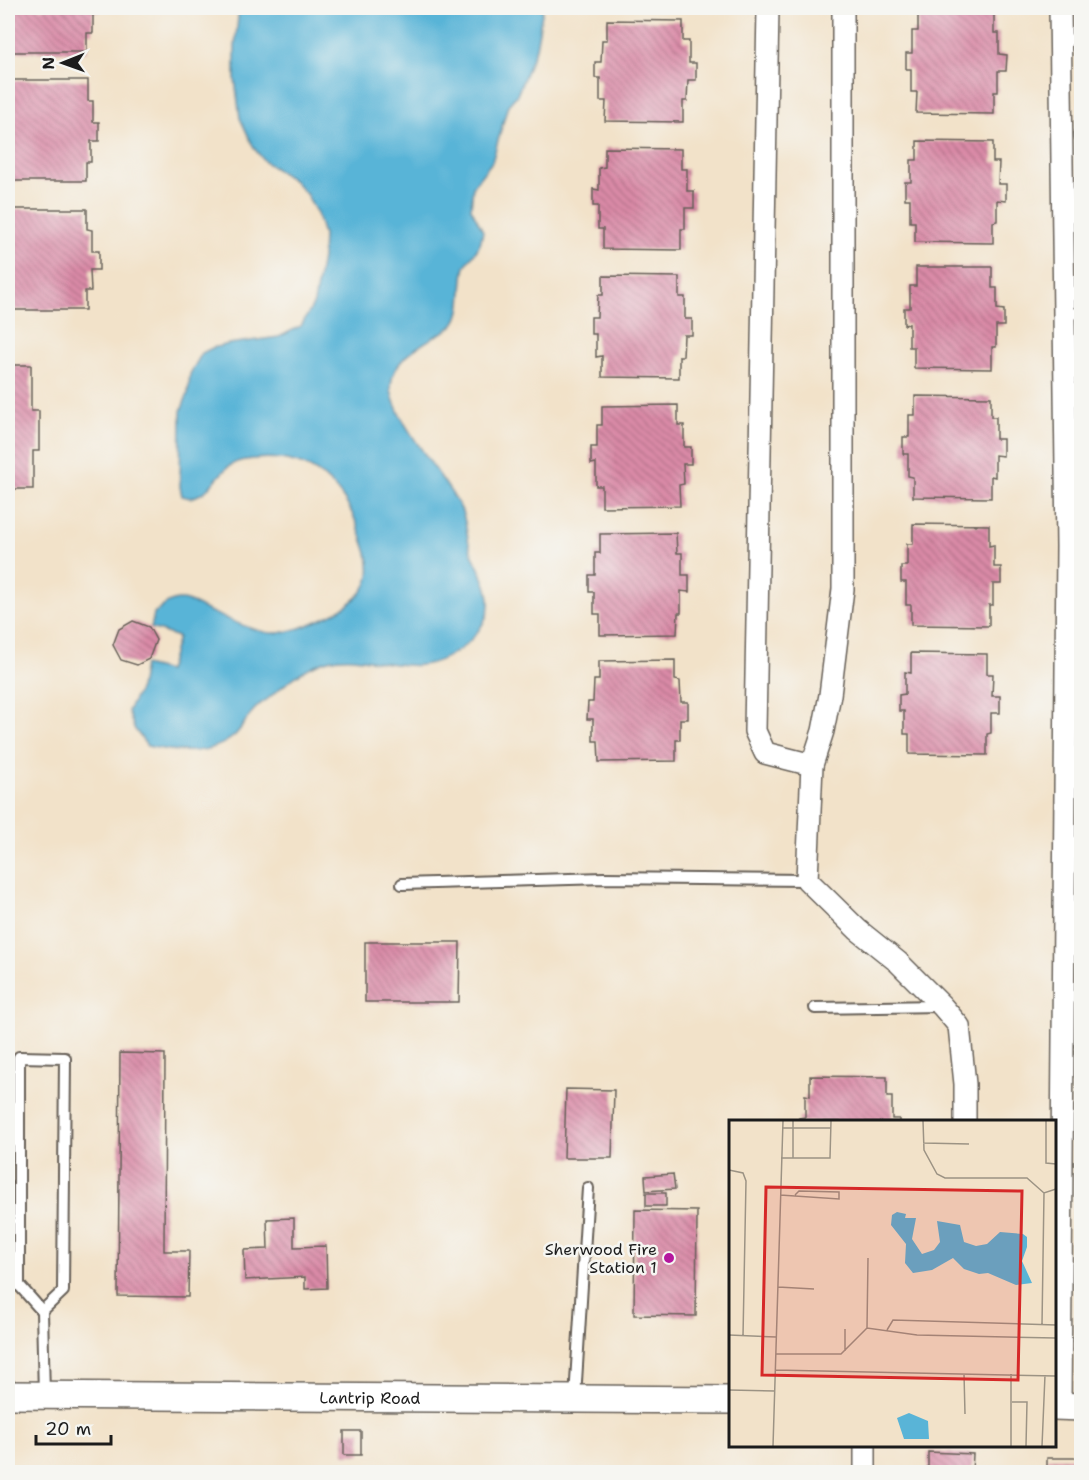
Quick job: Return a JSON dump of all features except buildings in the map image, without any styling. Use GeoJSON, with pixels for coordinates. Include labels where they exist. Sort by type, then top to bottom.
{"type":"FeatureCollection","features":[{"type":"Feature","properties":{"kind":"street"},"geometry":{"type":"LineString","coordinates":[[768,8],[755,731],[765,753],[812,765]]}},
{"type":"Feature","properties":{"kind":"street"},"geometry":{"type":"LineString","coordinates":[[843,8],[843,589],[830,695],[823,731],[812,765],[807,880],[858,930],[898,962],[959,1026],[965,1084],[965,1120]]}},
{"type":"Feature","properties":{"kind":"street"},"geometry":{"type":"LineString","coordinates":[[1060,8],[1073,314],[1067,546],[1065,1406]]}},
{"type":"Feature","properties":{"kind":"street","name":"Lantrip Road"},"geometry":{"type":"LineString","coordinates":[[8,1395],[729,1400]]}},
{"type":"Feature","properties":{"kind":"street"},"geometry":{"type":"LineString","coordinates":[[865,1447],[865,1473]]}},
{"type":"Feature","properties":{"kind":"lane"},"geometry":{"type":"LineString","coordinates":[[1060,40],[1082,39]]}},
{"type":"Feature","properties":{"kind":"lane"},"geometry":{"type":"LineString","coordinates":[[402,884],[604,878],[807,880]]}},
{"type":"Feature","properties":{"kind":"lane"},"geometry":{"type":"LineString","coordinates":[[815,1008],[942,1006]]}},
{"type":"Feature","properties":{"kind":"lane"},"geometry":{"type":"LineString","coordinates":[[42,1311],[63,1291],[65,1058],[19,1057],[19,1286],[42,1311],[44,1395]]}},
{"type":"Feature","properties":{"kind":"lane"},"geometry":{"type":"LineString","coordinates":[[575,1398],[588,1188]]}},
{"type":"Feature","properties":{"kind":"water"},"geometry":{"type":"Polygon","coordinates":[[[239,8],[543,8],[536,48],[517,95],[508,105],[492,162],[473,186],[471,208],[483,231],[479,246],[465,267],[460,312],[451,327],[408,354],[397,368],[391,385],[399,413],[462,512],[471,551],[488,590],[489,607],[485,620],[476,634],[463,647],[446,658],[422,665],[354,658],[328,660],[297,675],[259,705],[237,733],[224,743],[203,750],[169,750],[147,746],[134,728],[128,711],[140,688],[144,665],[168,671],[178,637],[151,628],[154,614],[163,606],[170,602],[183,600],[257,630],[271,633],[286,632],[315,622],[344,607],[363,590],[369,574],[365,546],[346,502],[335,487],[306,466],[288,460],[268,458],[245,460],[231,465],[203,493],[190,498],[182,496],[180,487],[181,411],[188,393],[190,374],[202,353],[229,344],[279,337],[301,326],[314,303],[322,258],[323,235],[317,214],[307,195],[293,180],[265,162],[254,148],[240,118],[235,79],[235,46],[239,8]]]}},
{"type":"Feature","properties":{"kind":"place","name":"Sherwood Fire Station 1"},"geometry":{"type":"Point","coordinates":[669,1258]}}]}
